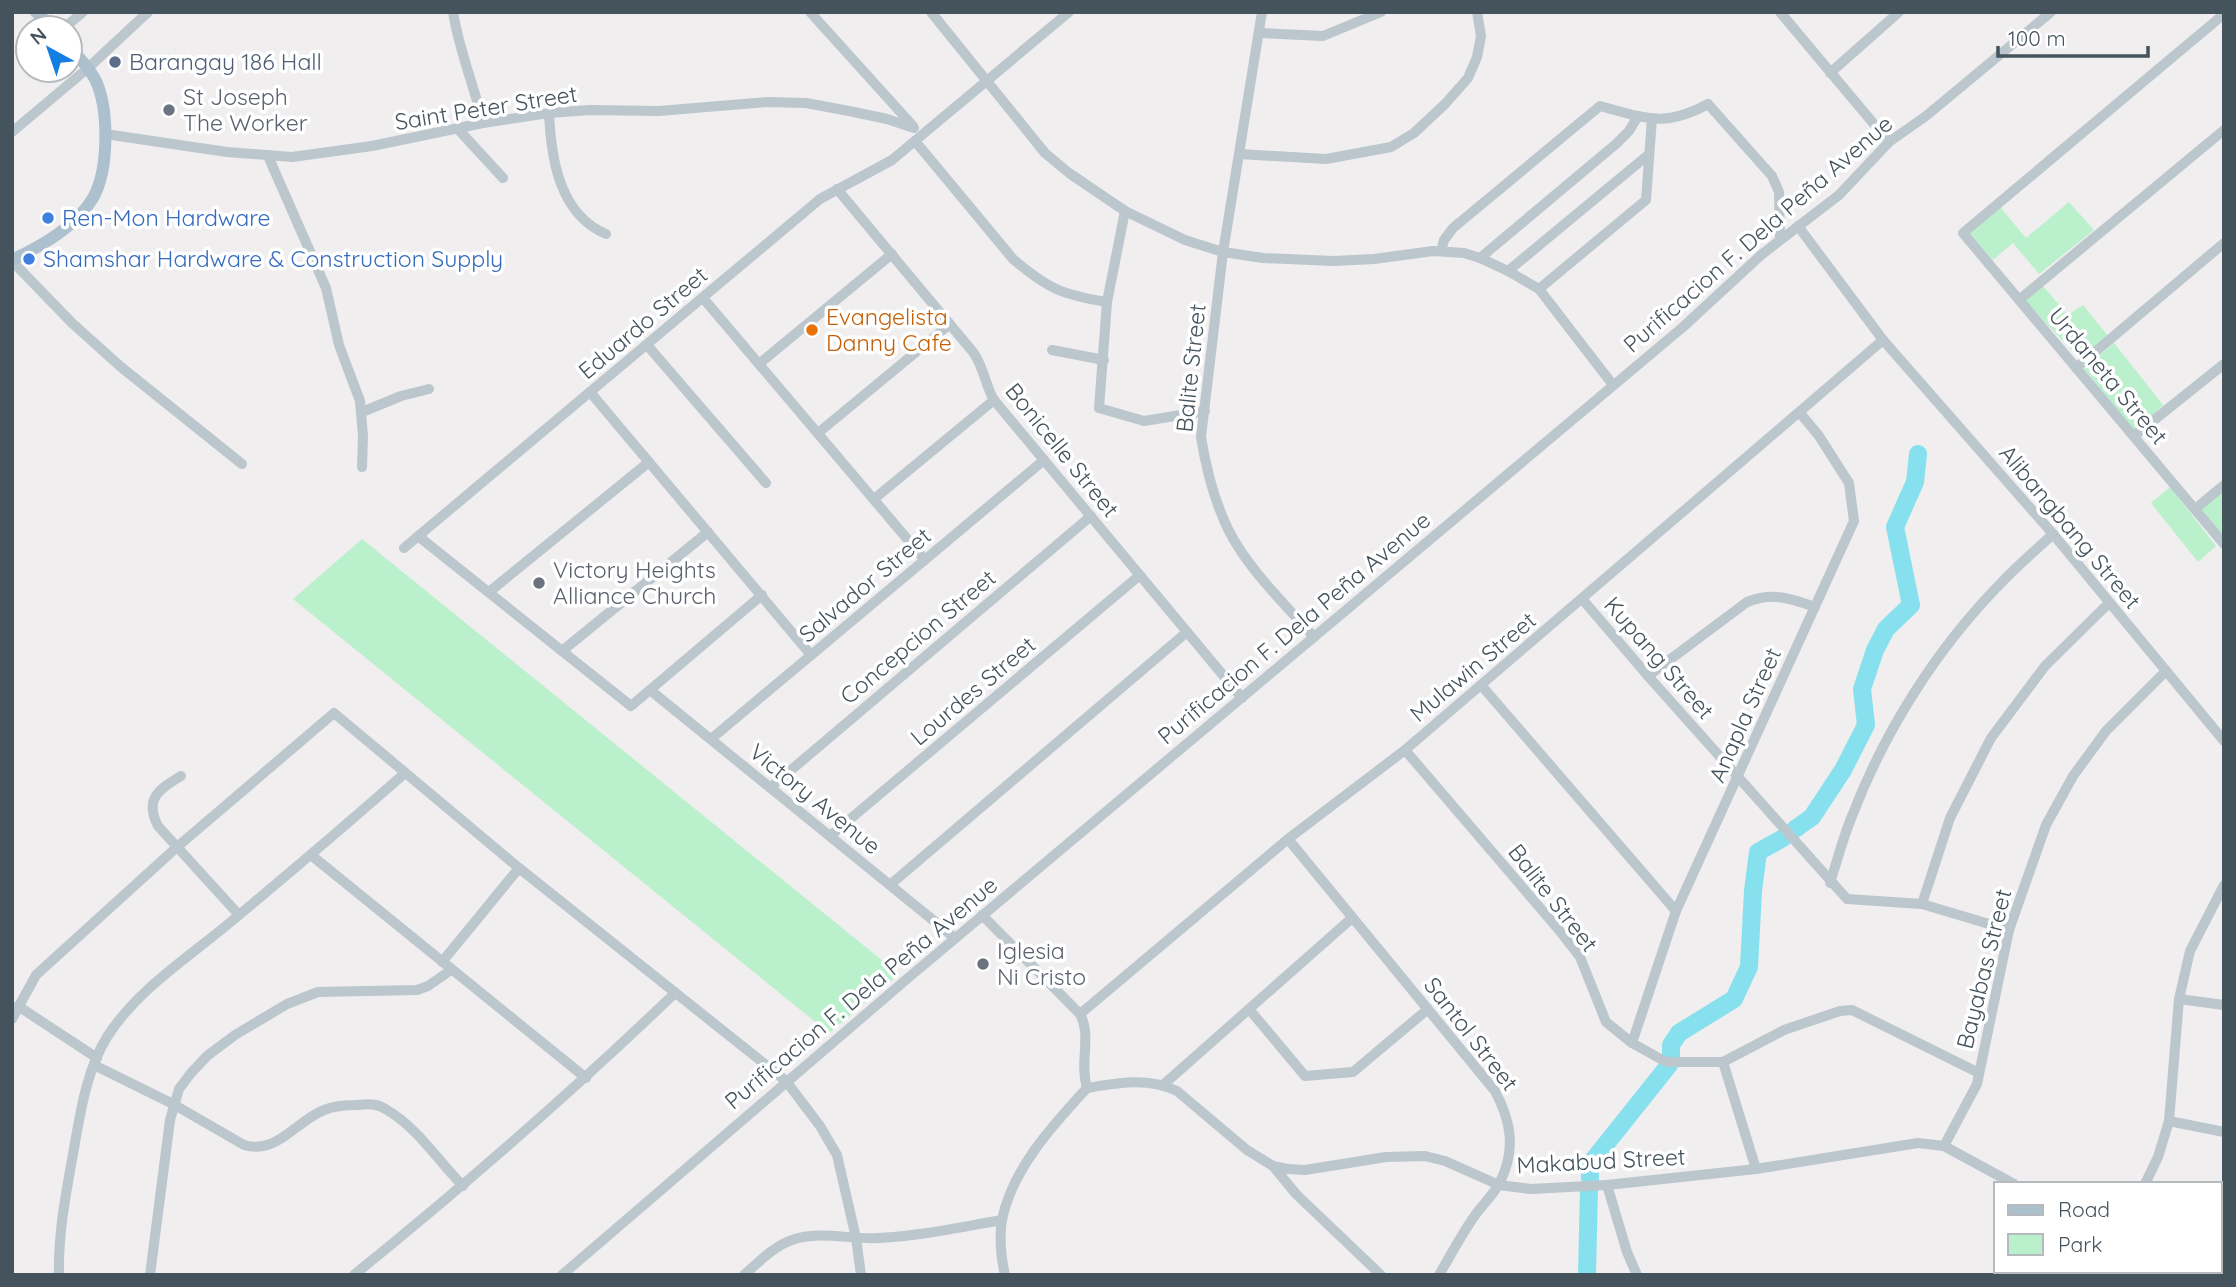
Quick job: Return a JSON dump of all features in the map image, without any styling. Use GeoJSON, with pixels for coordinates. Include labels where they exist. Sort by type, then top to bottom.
{"type":"FeatureCollection","features":[{"type":"Feature","properties":{"kind":"main road"},"geometry":{"type":"LineString","coordinates":[[12,261],[57,235],[93,198],[100,180],[105,134],[102,97],[84,63]]}},
{"type":"Feature","properties":{"kind":"street"},"geometry":{"type":"LineString","coordinates":[[12,132],[88,68],[148,12]]}},
{"type":"Feature","properties":{"kind":"street"},"geometry":{"type":"LineString","coordinates":[[453,12],[456,34],[483,123]]}},
{"type":"Feature","properties":{"kind":"street"},"geometry":{"type":"LineString","coordinates":[[810,12],[914,128]]}},
{"type":"Feature","properties":{"kind":"street"},"geometry":{"type":"LineString","coordinates":[[931,12],[1045,153],[1069,173],[1125,211],[1174,235],[1223,252],[1263,258],[1334,261],[1441,251],[1480,258],[1539,289],[1613,385]]}},
{"type":"Feature","properties":{"kind":"street","name":"Eduardo Street"},"geometry":{"type":"LineString","coordinates":[[404,548],[820,199],[875,171],[915,141],[1069,12]]}},
{"type":"Feature","properties":{"kind":"street"},"geometry":{"type":"LineString","coordinates":[[1262,12],[1260,33],[1323,36],[1381,12]]}},
{"type":"Feature","properties":{"kind":"street"},"geometry":{"type":"LineString","coordinates":[[1239,154],[1326,159],[1391,147],[1414,133],[1468,78],[1477,57],[1481,36],[1477,12]]}},
{"type":"Feature","properties":{"kind":"street"},"geometry":{"type":"LineString","coordinates":[[1780,12],[1889,142]]}},
{"type":"Feature","properties":{"kind":"street"},"geometry":{"type":"LineString","coordinates":[[1830,73],[1899,12]]}},
{"type":"Feature","properties":{"kind":"street","name":"Purificacion F. Dela Peña Avenue"},"geometry":{"type":"LineString","coordinates":[[562,1275],[982,915],[1683,327],[1780,239],[1839,195],[1889,142],[1926,117],[2051,12]]}},
{"type":"Feature","properties":{"kind":"street","name":"Urdaneta Street"},"geometry":{"type":"LineString","coordinates":[[2224,14],[1963,233],[2224,544]]}},
{"type":"Feature","properties":{"kind":"street","name":"Balite Street"},"geometry":{"type":"LineString","coordinates":[[1260,33],[1223,252],[1201,437],[1205,460],[1228,530],[1267,584],[1314,637]]}},
{"type":"Feature","properties":{"kind":"street","name":"Saint Peter Street"},"geometry":{"type":"LineString","coordinates":[[105,134],[268,156],[322,154],[549,113],[590,110],[659,111],[767,102],[806,103],[887,119],[925,133]]}},
{"type":"Feature","properties":{"kind":"street"},"geometry":{"type":"LineString","coordinates":[[1441,251],[1444,240],[1453,228],[1600,106],[1638,116],[1672,119],[1708,104],[1772,176],[1779,192],[1780,239]]}},
{"type":"Feature","properties":{"kind":"street"},"geometry":{"type":"LineString","coordinates":[[549,113],[552,154],[560,181],[573,208],[592,228],[606,233]]}},
{"type":"Feature","properties":{"kind":"street"},"geometry":{"type":"LineString","coordinates":[[1480,258],[1616,144],[1629,131],[1638,116]]}},
{"type":"Feature","properties":{"kind":"street"},"geometry":{"type":"LineString","coordinates":[[1539,289],[1646,200],[1652,118]]}},
{"type":"Feature","properties":{"kind":"street"},"geometry":{"type":"LineString","coordinates":[[457,128],[503,178]]}},
{"type":"Feature","properties":{"kind":"street"},"geometry":{"type":"LineString","coordinates":[[2019,300],[2224,130]]}},
{"type":"Feature","properties":{"kind":"street"},"geometry":{"type":"LineString","coordinates":[[915,141],[1013,259],[1027,271],[1060,293],[1107,302]]}},
{"type":"Feature","properties":{"kind":"street"},"geometry":{"type":"LineString","coordinates":[[1508,271],[1648,155]]}},
{"type":"Feature","properties":{"kind":"street"},"geometry":{"type":"LineString","coordinates":[[268,156],[326,288],[339,345],[362,411],[362,467]]}},
{"type":"Feature","properties":{"kind":"street","name":"Bonicelle Street"},"geometry":{"type":"LineString","coordinates":[[837,189],[978,359],[994,400],[1242,698]]}},
{"type":"Feature","properties":{"kind":"street"},"geometry":{"type":"LineString","coordinates":[[1125,211],[1107,302],[1099,408],[1144,421],[1205,411]]}},
{"type":"Feature","properties":{"kind":"street","name":"Alibangbang Street"},"geometry":{"type":"LineString","coordinates":[[1798,226],[1883,340],[2053,534],[2224,741]]}},
{"type":"Feature","properties":{"kind":"street"},"geometry":{"type":"LineString","coordinates":[[2076,368],[2224,243]]}},
{"type":"Feature","properties":{"kind":"street"},"geometry":{"type":"LineString","coordinates":[[759,364],[892,254]]}},
{"type":"Feature","properties":{"kind":"street"},"geometry":{"type":"LineString","coordinates":[[12,261],[72,323],[121,367],[243,464]]}},
{"type":"Feature","properties":{"kind":"street"},"geometry":{"type":"LineString","coordinates":[[704,298],[925,560]]}},
{"type":"Feature","properties":{"kind":"street"},"geometry":{"type":"LineString","coordinates":[[818,433],[950,324]]}},
{"type":"Feature","properties":{"kind":"street","name":"Mulawin Street"},"geometry":{"type":"LineString","coordinates":[[1080,1014],[1288,839],[1405,750],[1883,340]]}},
{"type":"Feature","properties":{"kind":"street"},"geometry":{"type":"LineString","coordinates":[[647,345],[766,483]]}},
{"type":"Feature","properties":{"kind":"street"},"geometry":{"type":"LineString","coordinates":[[1052,350],[1104,360]]}},
{"type":"Feature","properties":{"kind":"street"},"geometry":{"type":"LineString","coordinates":[[2134,436],[2224,363]]}},
{"type":"Feature","properties":{"kind":"street"},"geometry":{"type":"LineString","coordinates":[[362,411],[429,389]]}},
{"type":"Feature","properties":{"kind":"street"},"geometry":{"type":"LineString","coordinates":[[590,392],[811,655]]}},
{"type":"Feature","properties":{"kind":"street"},"geometry":{"type":"LineString","coordinates":[[874,499],[994,400]]}},
{"type":"Feature","properties":{"kind":"street","name":"Anapla Street"},"geometry":{"type":"LineString","coordinates":[[1632,1043],[1676,911],[1854,521],[1849,483],[1819,436],[1800,413]]}},
{"type":"Feature","properties":{"kind":"street","name":"Salvador Street"},"geometry":{"type":"LineString","coordinates":[[711,739],[1044,460]]}},
{"type":"Feature","properties":{"kind":"street"},"geometry":{"type":"LineString","coordinates":[[489,592],[649,461]]}},
{"type":"Feature","properties":{"kind":"street"},"geometry":{"type":"LineString","coordinates":[[2195,509],[2224,485]]}},
{"type":"Feature","properties":{"kind":"street","name":"Concepcion Street"},"geometry":{"type":"LineString","coordinates":[[771,787],[1091,516]]}},
{"type":"Feature","properties":{"kind":"street"},"geometry":{"type":"LineString","coordinates":[[562,651],[708,532]]}},
{"type":"Feature","properties":{"kind":"street"},"geometry":{"type":"LineString","coordinates":[[1830,883],[1852,816],[1880,752],[1915,692],[1955,635],[2002,582],[2053,534]]}},
{"type":"Feature","properties":{"kind":"street"},"geometry":{"type":"LineString","coordinates":[[418,536],[631,706],[762,596]]}},
{"type":"Feature","properties":{"kind":"street","name":"Lourdes Street"},"geometry":{"type":"LineString","coordinates":[[830,836],[1140,575]]}},
{"type":"Feature","properties":{"kind":"street"},"geometry":{"type":"LineString","coordinates":[[1648,677],[1747,602],[1762,596],[1787,597],[1815,607]]}},
{"type":"Feature","properties":{"kind":"street","name":"Kupang Street"},"geometry":{"type":"LineString","coordinates":[[1583,600],[1648,677],[1847,899],[1922,904],[2009,930]]}},
{"type":"Feature","properties":{"kind":"street"},"geometry":{"type":"LineString","coordinates":[[1922,904],[1950,818],[1991,738],[2045,666],[2109,603]]}},
{"type":"Feature","properties":{"kind":"street"},"geometry":{"type":"LineString","coordinates":[[891,884],[1187,632]]}},
{"type":"Feature","properties":{"kind":"street","name":"Bayabas Street"},"geometry":{"type":"LineString","coordinates":[[1944,1146],[1977,1084],[2009,930],[2046,825],[2073,776],[2106,731],[2166,671]]}},
{"type":"Feature","properties":{"kind":"street"},"geometry":{"type":"LineString","coordinates":[[1481,685],[1676,911]]}},
{"type":"Feature","properties":{"kind":"street","name":"Victory Avenue"},"geometry":{"type":"LineString","coordinates":[[650,690],[955,938]]}},
{"type":"Feature","properties":{"kind":"street"},"geometry":{"type":"LineString","coordinates":[[12,1019],[36,975],[177,847],[334,712],[519,868],[786,1082],[820,1126],[837,1155],[856,1238],[861,1275]]}},
{"type":"Feature","properties":{"kind":"street","name":"Balite Street"},"geometry":{"type":"LineString","coordinates":[[1405,750],[1580,957],[1606,1023],[1632,1043],[1666,1062],[1723,1062],[1784,1030],[1852,1010],[1979,1073]]}},
{"type":"Feature","properties":{"kind":"street"},"geometry":{"type":"LineString","coordinates":[[59,1275],[58,1245],[76,1135],[96,1062],[115,1026],[135,1003],[405,774]]}},
{"type":"Feature","properties":{"kind":"street"},"geometry":{"type":"LineString","coordinates":[[181,776],[160,789],[152,806],[153,816],[158,826],[239,915]]}},
{"type":"Feature","properties":{"kind":"street","name":"Santol Street"},"geometry":{"type":"LineString","coordinates":[[1288,839],[1495,1091],[1507,1113],[1509,1156],[1499,1185],[1475,1215],[1439,1275]]}},
{"type":"Feature","properties":{"kind":"street"},"geometry":{"type":"LineString","coordinates":[[312,855],[586,1078]]}},
{"type":"Feature","properties":{"kind":"street"},"geometry":{"type":"LineString","coordinates":[[442,962],[519,868]]}},
{"type":"Feature","properties":{"kind":"street"},"geometry":{"type":"LineString","coordinates":[[2146,1182],[2158,1157],[2169,1121],[2179,999],[2190,951],[2224,886]]}},
{"type":"Feature","properties":{"kind":"street"},"geometry":{"type":"LineString","coordinates":[[982,915],[1080,1014],[1085,1030],[1082,1064],[1087,1087],[1065,1111],[1027,1163],[1016,1182],[1002,1220],[1001,1247],[1005,1275]]}},
{"type":"Feature","properties":{"kind":"street"},"geometry":{"type":"LineString","coordinates":[[1163,1085],[1352,919]]}},
{"type":"Feature","properties":{"kind":"street"},"geometry":{"type":"LineString","coordinates":[[150,1275],[173,1104],[179,1089],[207,1056],[235,1035],[287,1004],[318,992],[417,990],[428,986],[451,970]]}},
{"type":"Feature","properties":{"kind":"street"},"geometry":{"type":"LineString","coordinates":[[354,1275],[463,1186],[586,1078],[676,993]]}},
{"type":"Feature","properties":{"kind":"street"},"geometry":{"type":"LineString","coordinates":[[2179,999],[2224,1005]]}},
{"type":"Feature","properties":{"kind":"street"},"geometry":{"type":"LineString","coordinates":[[18,1006],[96,1062],[244,1145],[255,1148],[266,1146],[283,1138],[324,1110],[373,1103],[411,1128],[463,1186]]}},
{"type":"Feature","properties":{"kind":"street"},"geometry":{"type":"LineString","coordinates":[[1248,1009],[1305,1076],[1353,1072],[1428,1009]]}},
{"type":"Feature","properties":{"kind":"street"},"geometry":{"type":"LineString","coordinates":[[1723,1062],[1756,1169]]}},
{"type":"Feature","properties":{"kind":"street","name":"Makabud Street"},"geometry":{"type":"LineString","coordinates":[[1087,1087],[1147,1081],[1163,1085],[1177,1091],[1247,1150],[1273,1166],[1288,1169],[1305,1170],[1386,1157],[1425,1156],[1445,1161],[1499,1185],[1531,1189],[1607,1185],[1756,1169],[1918,1143],[1944,1146],[2010,1182]]}},
{"type":"Feature","properties":{"kind":"street"},"geometry":{"type":"LineString","coordinates":[[2169,1121],[2224,1132]]}},
{"type":"Feature","properties":{"kind":"street"},"geometry":{"type":"LineString","coordinates":[[1273,1166],[1296,1194],[1381,1275]]}},
{"type":"Feature","properties":{"kind":"street"},"geometry":{"type":"LineString","coordinates":[[1607,1185],[1627,1252],[1637,1275]]}},
{"type":"Feature","properties":{"kind":"street"},"geometry":{"type":"LineString","coordinates":[[744,1275],[790,1240],[815,1235],[900,1237],[1002,1220]]}},
{"type":"Feature","properties":{"kind":"green space"},"geometry":{"type":"Polygon","coordinates":[[[2069,202],[2094,230],[2039,274],[2013,243],[1993,260],[1968,233],[2000,207],[2026,238],[2069,202]]]}},
{"type":"Feature","properties":{"kind":"green space"},"geometry":{"type":"Polygon","coordinates":[[[2042,285],[2068,315],[2083,305],[2108,336],[2080,359],[2024,300],[2042,285]]]}},
{"type":"Feature","properties":{"kind":"green space"},"geometry":{"type":"Polygon","coordinates":[[[2114,343],[2163,405],[2135,431],[2084,369],[2114,343]]]}},
{"type":"Feature","properties":{"kind":"green space"},"geometry":{"type":"Polygon","coordinates":[[[2170,487],[2216,546],[2198,562],[2151,503],[2170,487]]]}},
{"type":"Feature","properties":{"kind":"green space"},"geometry":{"type":"Polygon","coordinates":[[[2224,490],[2224,537],[2200,509],[2224,490]]]}},
{"type":"Feature","properties":{"kind":"green space"},"geometry":{"type":"Polygon","coordinates":[[[362,539],[899,974],[829,1033],[293,599],[362,539]]]}},
{"type":"Feature","properties":{"kind":"waterway"},"geometry":{"type":"LineString","coordinates":[[1795,829],[1812,817],[1843,770],[1866,725],[1862,689],[1875,650],[1886,629],[1911,605],[1895,527],[1915,482],[1918,454]]}},
{"type":"Feature","properties":{"kind":"waterway"},"geometry":{"type":"LineString","coordinates":[[1671,1058],[1671,1045],[1679,1033],[1734,999],[1749,967],[1758,852],[1783,838]]}},
{"type":"Feature","properties":{"kind":"waterway"},"geometry":{"type":"LineString","coordinates":[[1590,1179],[1590,1164],[1669,1065]]}},
{"type":"Feature","properties":{"kind":"waterway"},"geometry":{"type":"LineString","coordinates":[[1587,1275],[1589,1188]]}},
{"type":"Feature","properties":{"kind":"place","name":"Barangay 186 Hall"},"geometry":{"type":"Point","coordinates":[115,62]}},
{"type":"Feature","properties":{"kind":"place","name":"St Joseph The Worker"},"geometry":{"type":"Point","coordinates":[169,110]}},
{"type":"Feature","properties":{"kind":"place","name":"Ren-Mon Hardware"},"geometry":{"type":"Point","coordinates":[48,218]}},
{"type":"Feature","properties":{"kind":"place","name":"Shamshar Hardware & Construction Supply"},"geometry":{"type":"Point","coordinates":[29,259]}},
{"type":"Feature","properties":{"kind":"place","name":"Evangelista Danny Cafe"},"geometry":{"type":"Point","coordinates":[812,330]}},
{"type":"Feature","properties":{"kind":"place","name":"Victory Heights Alliance Church"},"geometry":{"type":"Point","coordinates":[539,583]}},
{"type":"Feature","properties":{"kind":"place","name":"Iglesia Ni Cristo"},"geometry":{"type":"Point","coordinates":[983,964]}}]}
